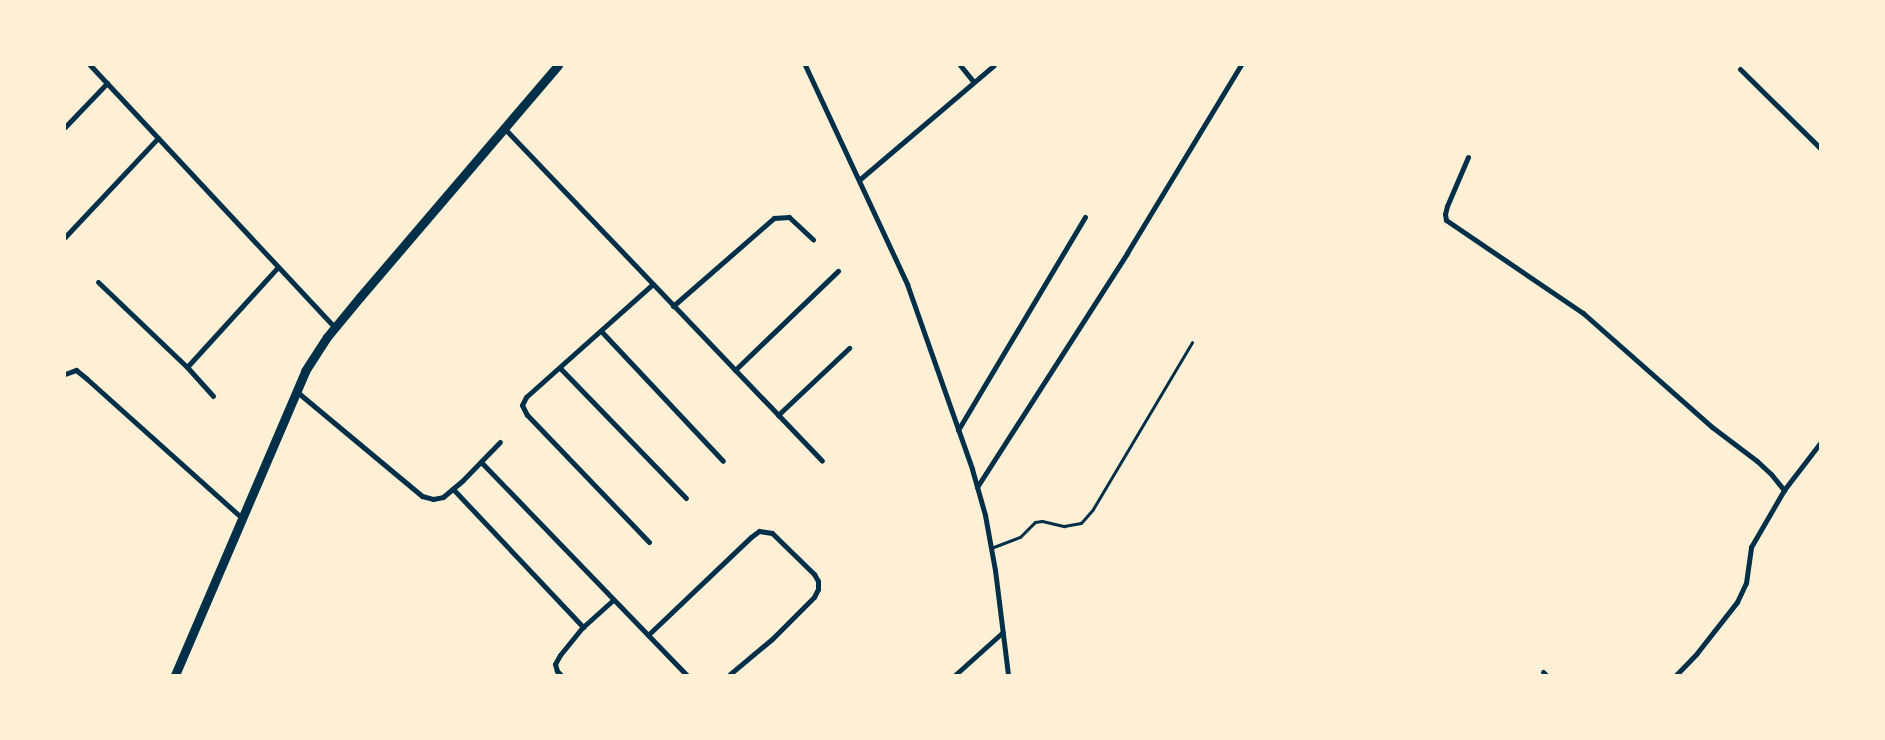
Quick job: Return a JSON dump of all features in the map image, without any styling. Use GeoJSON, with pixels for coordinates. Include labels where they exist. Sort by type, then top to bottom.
{"type":"FeatureCollection","features":[{"type":"Feature","properties":{"kind":"street"},"geometry":{"type":"LineString","coordinates":[[90,65],[335,328]]}},
{"type":"Feature","properties":{"kind":"street"},"geometry":{"type":"LineString","coordinates":[[175,675],[305,371],[335,328],[558,65]]}},
{"type":"Feature","properties":{"kind":"street"},"geometry":{"type":"LineString","coordinates":[[805,65],[907,284],[977,487],[991,549],[1008,675]]}},
{"type":"Feature","properties":{"kind":"street"},"geometry":{"type":"LineString","coordinates":[[960,65],[974,81]]}},
{"type":"Feature","properties":{"kind":"street"},"geometry":{"type":"LineString","coordinates":[[859,180],[994,65]]}},
{"type":"Feature","properties":{"kind":"street"},"geometry":{"type":"LineString","coordinates":[[977,487],[1127,253],[1241,65]]}},
{"type":"Feature","properties":{"kind":"street"},"geometry":{"type":"LineString","coordinates":[[1740,69],[1820,148]]}},
{"type":"Feature","properties":{"kind":"street"},"geometry":{"type":"LineString","coordinates":[[65,126],[107,83]]}},
{"type":"Feature","properties":{"kind":"street"},"geometry":{"type":"LineString","coordinates":[[504,127],[822,462]]}},
{"type":"Feature","properties":{"kind":"street"},"geometry":{"type":"LineString","coordinates":[[65,237],[158,138]]}},
{"type":"Feature","properties":{"kind":"street"},"geometry":{"type":"LineString","coordinates":[[1468,156],[1447,206],[1446,220],[1583,313],[1712,427],[1757,461],[1784,490]]}},
{"type":"Feature","properties":{"kind":"street"},"geometry":{"type":"LineString","coordinates":[[674,306],[774,218],[788,216],[813,238]]}},
{"type":"Feature","properties":{"kind":"street"},"geometry":{"type":"LineString","coordinates":[[958,430],[1085,217]]}},
{"type":"Feature","properties":{"kind":"street"},"geometry":{"type":"LineString","coordinates":[[186,367],[278,267]]}},
{"type":"Feature","properties":{"kind":"street"},"geometry":{"type":"LineString","coordinates":[[735,370],[838,270]]}},
{"type":"Feature","properties":{"kind":"street"},"geometry":{"type":"LineString","coordinates":[[98,282],[186,367],[213,396]]}},
{"type":"Feature","properties":{"kind":"street"},"geometry":{"type":"LineString","coordinates":[[649,542],[527,415],[522,405],[526,397],[653,284]]}},
{"type":"Feature","properties":{"kind":"street"},"geometry":{"type":"LineString","coordinates":[[601,331],[723,461]]}},
{"type":"Feature","properties":{"kind":"street"},"geometry":{"type":"LineString","coordinates":[[778,415],[849,348]]}},
{"type":"Feature","properties":{"kind":"street"},"geometry":{"type":"LineString","coordinates":[[560,368],[686,498]]}},
{"type":"Feature","properties":{"kind":"street"},"geometry":{"type":"LineString","coordinates":[[65,374],[76,370],[87,378],[242,517]]}},
{"type":"Feature","properties":{"kind":"street"},"geometry":{"type":"LineString","coordinates":[[296,391],[422,496],[433,499],[443,497],[453,489],[500,442]]}},
{"type":"Feature","properties":{"kind":"street"},"geometry":{"type":"LineString","coordinates":[[1676,675],[1697,653],[1737,602],[1746,583],[1751,548],[1784,490],[1820,443]]}},
{"type":"Feature","properties":{"kind":"street"},"geometry":{"type":"LineString","coordinates":[[481,462],[687,675]]}},
{"type":"Feature","properties":{"kind":"street"},"geometry":{"type":"LineString","coordinates":[[453,489],[584,627]]}},
{"type":"Feature","properties":{"kind":"street"},"geometry":{"type":"LineString","coordinates":[[648,635],[751,537],[760,531],[772,533],[814,574],[818,581],[818,590],[814,597],[772,639],[729,675]]}},
{"type":"Feature","properties":{"kind":"street"},"geometry":{"type":"LineString","coordinates":[[561,675],[556,664],[584,627],[613,600]]}},
{"type":"Feature","properties":{"kind":"street"},"geometry":{"type":"LineString","coordinates":[[955,675],[1003,632]]}},
{"type":"Feature","properties":{"kind":"lane"},"geometry":{"type":"LineString","coordinates":[[991,549],[1020,537],[1035,522],[1042,521],[1064,526],[1082,523],[1093,509],[1192,342]]}}]}
